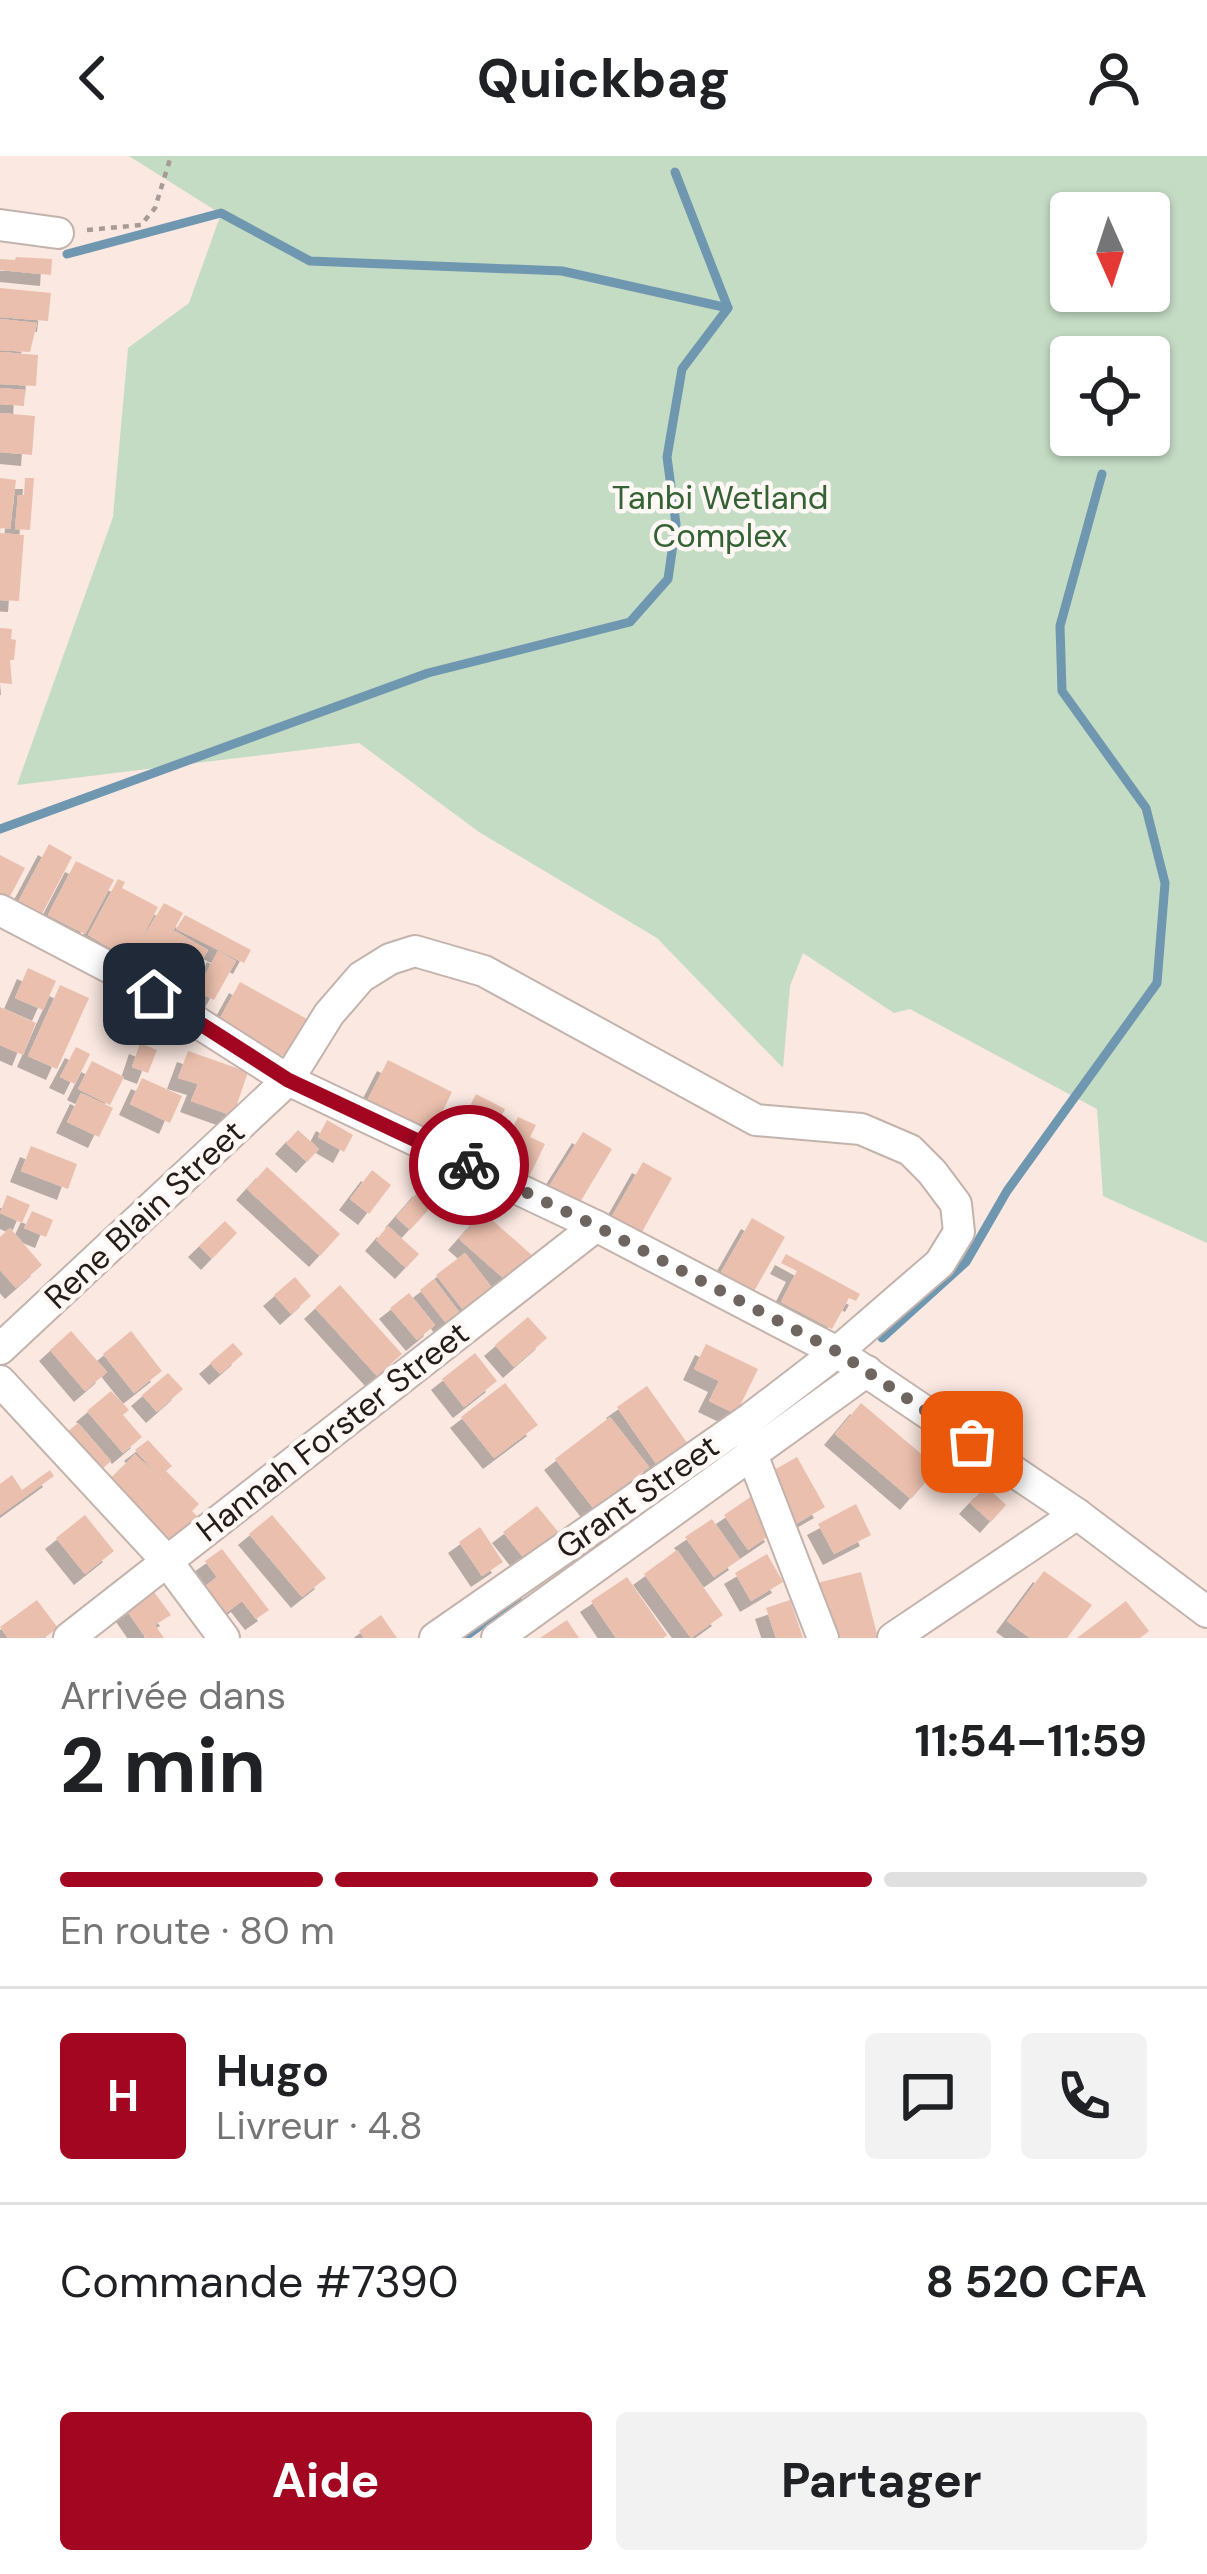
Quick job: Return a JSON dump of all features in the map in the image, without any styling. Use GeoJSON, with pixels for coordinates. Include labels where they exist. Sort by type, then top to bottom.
{"type":"FeatureCollection","features":[{"type":"Feature","properties":{"kind":"street"},"geometry":{"type":"LineString","coordinates":[[0,225],[58,233]]}},
{"type":"Feature","properties":{"kind":"street"},"geometry":{"type":"LineString","coordinates":[[0,910],[120,973],[288,1080],[596,1226],[838,1352],[1077,1514],[1207,1612]]}},
{"type":"Feature","properties":{"kind":"street","name":"Rene Blain Street"},"geometry":{"type":"LineString","coordinates":[[0,1348],[288,1080],[329,1014],[361,977],[390,959],[415,951],[484,971],[756,1120],[861,1129],[910,1150],[956,1204],[958,1232],[940,1263],[838,1352]]}},
{"type":"Feature","properties":{"kind":"street","name":"Hannah Forster Street"},"geometry":{"type":"LineString","coordinates":[[68,1638],[596,1226]]}},
{"type":"Feature","properties":{"kind":"street","name":"Grant Street"},"geometry":{"type":"LineString","coordinates":[[435,1638],[838,1352]]}},
{"type":"Feature","properties":{"kind":"street","name":"Grant Street"},"geometry":{"type":"LineString","coordinates":[[497,1638],[867,1371]]}},
{"type":"Feature","properties":{"kind":"street"},"geometry":{"type":"LineString","coordinates":[[0,1381],[166,1560],[224,1638]]}},
{"type":"Feature","properties":{"kind":"street"},"geometry":{"type":"LineString","coordinates":[[751,1418],[753,1457],[823,1638]]}},
{"type":"Feature","properties":{"kind":"street"},"geometry":{"type":"LineString","coordinates":[[893,1638],[1077,1514]]}},
{"type":"Feature","properties":{"kind":"path"},"geometry":{"type":"LineString","coordinates":[[58,233],[141,225],[155,208],[171,156]]}},
{"type":"Feature","properties":{"kind":"green space","name":"Tanbi Wetland Complex"},"geometry":{"type":"Polygon","coordinates":[[[129,156],[1207,156],[1207,1243],[1103,1196],[1097,1109],[910,1009],[894,1013],[803,953],[790,986],[783,1068],[657,938],[479,832],[359,743],[17,785],[113,517],[128,348],[189,303],[221,214],[129,156]]]}},
{"type":"Feature","properties":{"kind":"building"},"geometry":{"type":"Polygon","coordinates":[[[0,259],[52,259],[51,275],[0,270],[0,259]]]}},
{"type":"Feature","properties":{"kind":"building"},"geometry":{"type":"Polygon","coordinates":[[[0,288],[51,293],[48,321],[0,317],[0,288]]]}},
{"type":"Feature","properties":{"kind":"building"},"geometry":{"type":"Polygon","coordinates":[[[0,319],[37,323],[30,352],[0,350],[0,319]]]}},
{"type":"Feature","properties":{"kind":"building"},"geometry":{"type":"Polygon","coordinates":[[[0,352],[38,355],[36,386],[0,384],[0,352]]]}},
{"type":"Feature","properties":{"kind":"building"},"geometry":{"type":"Polygon","coordinates":[[[0,388],[25,390],[24,406],[0,404],[0,388]]]}},
{"type":"Feature","properties":{"kind":"building"},"geometry":{"type":"Polygon","coordinates":[[[0,413],[35,416],[32,455],[0,452],[0,413]]]}},
{"type":"Feature","properties":{"kind":"building"},"geometry":{"type":"Polygon","coordinates":[[[0,478],[16,480],[10,529],[0,528],[0,478]]]}},
{"type":"Feature","properties":{"kind":"building"},"geometry":{"type":"Polygon","coordinates":[[[25,478],[34,478],[30,530],[15,529],[25,478]]]}},
{"type":"Feature","properties":{"kind":"building"},"geometry":{"type":"Polygon","coordinates":[[[0,533],[24,535],[19,601],[0,600],[0,533]]]}},
{"type":"Feature","properties":{"kind":"building"},"geometry":{"type":"Polygon","coordinates":[[[0,628],[12,629],[11,639],[16,640],[14,660],[10,660],[12,684],[0,683],[0,628]]]}},
{"type":"Feature","properties":{"kind":"building"},"geometry":{"type":"Polygon","coordinates":[[[49,844],[72,857],[42,914],[18,902],[49,844]]]}},
{"type":"Feature","properties":{"kind":"building"},"geometry":{"type":"Polygon","coordinates":[[[0,855],[25,868],[7,902],[0,899],[0,855]]]}},
{"type":"Feature","properties":{"kind":"building"},"geometry":{"type":"Polygon","coordinates":[[[76,861],[114,880],[85,934],[48,915],[76,861]]]}},
{"type":"Feature","properties":{"kind":"building"},"geometry":{"type":"Polygon","coordinates":[[[118,879],[125,882],[122,888],[158,907],[137,947],[164,903],[183,913],[169,939],[175,931],[208,950],[185,992],[88,935],[118,879]]]}},
{"type":"Feature","properties":{"kind":"building"},"geometry":{"type":"Polygon","coordinates":[[[185,915],[251,950],[244,963],[176,929],[185,915]]]}},
{"type":"Feature","properties":{"kind":"building"},"geometry":{"type":"Polygon","coordinates":[[[218,951],[236,961],[214,1000],[196,991],[218,951]]]}},
{"type":"Feature","properties":{"kind":"building"},"geometry":{"type":"Polygon","coordinates":[[[28,968],[56,981],[43,1010],[15,998],[28,968]]]}},
{"type":"Feature","properties":{"kind":"building"},"geometry":{"type":"Polygon","coordinates":[[[240,982],[307,1019],[285,1057],[219,1020],[240,982]]]}},
{"type":"Feature","properties":{"kind":"building"},"geometry":{"type":"Polygon","coordinates":[[[60,985],[89,998],[57,1069],[28,1056],[60,985]]]}},
{"type":"Feature","properties":{"kind":"building"},"geometry":{"type":"Polygon","coordinates":[[[0,1007],[36,1023],[23,1055],[0,1045],[0,1007]]]}},
{"type":"Feature","properties":{"kind":"building"},"geometry":{"type":"Polygon","coordinates":[[[140,1043],[157,1050],[148,1073],[132,1067],[140,1043]]]}},
{"type":"Feature","properties":{"kind":"building"},"geometry":{"type":"Polygon","coordinates":[[[76,1047],[90,1054],[75,1084],[60,1077],[76,1047]]]}},
{"type":"Feature","properties":{"kind":"building"},"geometry":{"type":"Polygon","coordinates":[[[188,1051],[248,1072],[233,1116],[191,1101],[198,1084],[178,1078],[188,1051]]]}},
{"type":"Feature","properties":{"kind":"building"},"geometry":{"type":"Polygon","coordinates":[[[388,1060],[452,1092],[428,1141],[363,1109],[388,1060]]]}},
{"type":"Feature","properties":{"kind":"building"},"geometry":{"type":"Polygon","coordinates":[[[92,1061],[124,1077],[110,1105],[78,1089],[92,1061]]]}},
{"type":"Feature","properties":{"kind":"building"},"geometry":{"type":"Polygon","coordinates":[[[142,1078],[182,1096],[170,1123],[130,1104],[142,1078]]]}},
{"type":"Feature","properties":{"kind":"building"},"geometry":{"type":"Polygon","coordinates":[[[81,1093],[113,1108],[99,1137],[67,1122],[81,1093]]]}},
{"type":"Feature","properties":{"kind":"building"},"geometry":{"type":"Polygon","coordinates":[[[476,1094],[505,1109],[480,1159],[451,1144],[476,1094]]]}},
{"type":"Feature","properties":{"kind":"building"},"geometry":{"type":"Polygon","coordinates":[[[518,1117],[536,1125],[530,1137],[545,1144],[525,1185],[484,1164],[495,1141],[504,1145],[518,1117]]]}},
{"type":"Feature","properties":{"kind":"building"},"geometry":{"type":"Polygon","coordinates":[[[327,1120],[353,1135],[344,1152],[318,1137],[327,1120]]]}},
{"type":"Feature","properties":{"kind":"building"},"geometry":{"type":"Polygon","coordinates":[[[298,1130],[319,1149],[307,1162],[286,1143],[298,1130]]]}},
{"type":"Feature","properties":{"kind":"building"},"geometry":{"type":"Polygon","coordinates":[[[583,1132],[612,1149],[573,1214],[543,1196],[583,1132]]]}},
{"type":"Feature","properties":{"kind":"building"},"geometry":{"type":"Polygon","coordinates":[[[31,1146],[77,1164],[68,1189],[21,1171],[31,1146]]]}},
{"type":"Feature","properties":{"kind":"building"},"geometry":{"type":"Polygon","coordinates":[[[643,1162],[672,1178],[637,1241],[607,1225],[643,1162]]]}},
{"type":"Feature","properties":{"kind":"building"},"geometry":{"type":"Polygon","coordinates":[[[267,1167],[340,1234],[320,1256],[247,1189],[267,1167]]]}},
{"type":"Feature","properties":{"kind":"building"},"geometry":{"type":"Polygon","coordinates":[[[372,1170],[391,1185],[369,1214],[350,1199],[372,1170]]]}},
{"type":"Feature","properties":{"kind":"building"},"geometry":{"type":"Polygon","coordinates":[[[424,1185],[439,1198],[410,1230],[396,1217],[424,1185]]]}},
{"type":"Feature","properties":{"kind":"building"},"geometry":{"type":"Polygon","coordinates":[[[7,1195],[30,1205],[22,1223],[0,1213],[7,1195]]]}},
{"type":"Feature","properties":{"kind":"building"},"geometry":{"type":"Polygon","coordinates":[[[32,1211],[53,1220],[46,1237],[24,1228],[32,1211]]]}},
{"type":"Feature","properties":{"kind":"building"},"geometry":{"type":"Polygon","coordinates":[[[483,1212],[534,1257],[510,1284],[459,1239],[483,1212]]]}},
{"type":"Feature","properties":{"kind":"building"},"geometry":{"type":"Polygon","coordinates":[[[752,1218],[785,1237],[753,1293],[720,1274],[752,1218]]]}},
{"type":"Feature","properties":{"kind":"building"},"geometry":{"type":"Polygon","coordinates":[[[225,1221],[237,1233],[212,1259],[199,1246],[225,1221]]]}},
{"type":"Feature","properties":{"kind":"building"},"geometry":{"type":"Polygon","coordinates":[[[388,1226],[419,1254],[406,1268],[376,1240],[388,1226]]]}},
{"type":"Feature","properties":{"kind":"building"},"geometry":{"type":"Polygon","coordinates":[[[10,1228],[42,1265],[16,1288],[0,1270],[0,1237],[10,1228]]]}},
{"type":"Feature","properties":{"kind":"building"},"geometry":{"type":"Polygon","coordinates":[[[465,1253],[493,1289],[464,1311],[436,1275],[465,1253]]]}},
{"type":"Feature","properties":{"kind":"building"},"geometry":{"type":"Polygon","coordinates":[[[786,1254],[860,1294],[856,1301],[849,1298],[832,1329],[781,1302],[797,1271],[781,1263],[786,1254]]]}},
{"type":"Feature","properties":{"kind":"building"},"geometry":{"type":"Polygon","coordinates":[[[295,1277],[311,1296],[291,1314],[274,1295],[295,1277]]]}},
{"type":"Feature","properties":{"kind":"building"},"geometry":{"type":"Polygon","coordinates":[[[434,1279],[460,1313],[446,1323],[420,1290],[434,1279]]]}},
{"type":"Feature","properties":{"kind":"building"},"geometry":{"type":"Polygon","coordinates":[[[340,1285],[402,1354],[377,1376],[315,1308],[340,1285]]]}},
{"type":"Feature","properties":{"kind":"building"},"geometry":{"type":"Polygon","coordinates":[[[409,1293],[435,1325],[417,1340],[390,1308],[409,1293]]]}},
{"type":"Feature","properties":{"kind":"building"},"geometry":{"type":"Polygon","coordinates":[[[528,1317],[547,1338],[514,1367],[495,1345],[528,1317]]]}},
{"type":"Feature","properties":{"kind":"building"},"geometry":{"type":"Polygon","coordinates":[[[71,1331],[107,1372],[85,1391],[50,1350],[71,1331]]]}},
{"type":"Feature","properties":{"kind":"building"},"geometry":{"type":"Polygon","coordinates":[[[131,1331],[162,1371],[134,1393],[103,1354],[131,1331]]]}},
{"type":"Feature","properties":{"kind":"building"},"geometry":{"type":"Polygon","coordinates":[[[233,1343],[243,1354],[220,1374],[210,1363],[233,1343]]]}},
{"type":"Feature","properties":{"kind":"building"},"geometry":{"type":"Polygon","coordinates":[[[706,1344],[758,1369],[736,1414],[709,1401],[719,1381],[694,1369],[706,1344]]]}},
{"type":"Feature","properties":{"kind":"building"},"geometry":{"type":"Polygon","coordinates":[[[475,1353],[497,1381],[464,1407],[442,1379],[475,1353]]]}},
{"type":"Feature","properties":{"kind":"building"},"geometry":{"type":"Polygon","coordinates":[[[168,1373],[183,1389],[157,1412],[142,1395],[168,1373]]]}},
{"type":"Feature","properties":{"kind":"building"},"geometry":{"type":"Polygon","coordinates":[[[505,1383],[538,1425],[494,1458],[461,1417],[505,1383]]]}},
{"type":"Feature","properties":{"kind":"building"},"geometry":{"type":"Polygon","coordinates":[[[647,1386],[690,1447],[659,1468],[617,1407],[647,1386]]]}},
{"type":"Feature","properties":{"kind":"building"},"geometry":{"type":"Polygon","coordinates":[[[111,1391],[129,1410],[123,1415],[142,1437],[123,1453],[87,1411],[111,1391]]]}},
{"type":"Feature","properties":{"kind":"building"},"geometry":{"type":"Polygon","coordinates":[[[861,1403],[938,1468],[911,1499],[835,1434],[861,1403]]]}},
{"type":"Feature","properties":{"kind":"building"},"geometry":{"type":"Polygon","coordinates":[[[610,1417],[649,1467],[594,1509],[555,1459],[610,1417]]]}},
{"type":"Feature","properties":{"kind":"building"},"geometry":{"type":"Polygon","coordinates":[[[78,1423],[111,1461],[94,1476],[61,1437],[78,1423]]]}},
{"type":"Feature","properties":{"kind":"building"},"geometry":{"type":"Polygon","coordinates":[[[148,1440],[172,1466],[166,1471],[199,1504],[192,1511],[204,1523],[172,1555],[103,1486],[135,1454],[162,1480],[135,1450],[148,1440]]]}},
{"type":"Feature","properties":{"kind":"building"},"geometry":{"type":"Polygon","coordinates":[[[797,1457],[825,1507],[794,1525],[765,1475],[797,1457]]]}},
{"type":"Feature","properties":{"kind":"building"},"geometry":{"type":"Polygon","coordinates":[[[50,1470],[54,1476],[0,1515],[0,1484],[12,1475],[22,1490],[50,1470]]]}},
{"type":"Feature","properties":{"kind":"building"},"geometry":{"type":"Polygon","coordinates":[[[986,1486],[1006,1505],[991,1522],[970,1503],[986,1486]]]}},
{"type":"Feature","properties":{"kind":"building"},"geometry":{"type":"Polygon","coordinates":[[[752,1496],[776,1531],[748,1550],[724,1515],[752,1496]]]}},
{"type":"Feature","properties":{"kind":"building"},"geometry":{"type":"Polygon","coordinates":[[[856,1504],[871,1535],[834,1554],[818,1524],[856,1504]]]}},
{"type":"Feature","properties":{"kind":"building"},"geometry":{"type":"Polygon","coordinates":[[[537,1506],[560,1534],[526,1561],[503,1532],[537,1506]]]}},
{"type":"Feature","properties":{"kind":"building"},"geometry":{"type":"Polygon","coordinates":[[[85,1515],[114,1551],[85,1574],[56,1538],[85,1515]]]}},
{"type":"Feature","properties":{"kind":"building"},"geometry":{"type":"Polygon","coordinates":[[[272,1515],[326,1578],[302,1597],[249,1534],[272,1515]]]}},
{"type":"Feature","properties":{"kind":"building"},"geometry":{"type":"Polygon","coordinates":[[[712,1519],[740,1559],[714,1577],[685,1537],[712,1519]]]}},
{"type":"Feature","properties":{"kind":"building"},"geometry":{"type":"Polygon","coordinates":[[[480,1527],[503,1562],[482,1576],[459,1542],[480,1527]]]}},
{"type":"Feature","properties":{"kind":"building"},"geometry":{"type":"Polygon","coordinates":[[[222,1549],[269,1610],[256,1619],[242,1601],[223,1615],[203,1588],[217,1577],[205,1561],[222,1549]]]}},
{"type":"Feature","properties":{"kind":"building"},"geometry":{"type":"Polygon","coordinates":[[[677,1550],[723,1615],[691,1638],[644,1574],[677,1550]]]}},
{"type":"Feature","properties":{"kind":"building"},"geometry":{"type":"Polygon","coordinates":[[[767,1554],[783,1582],[751,1601],[735,1573],[767,1554]]]}},
{"type":"Feature","properties":{"kind":"building"},"geometry":{"type":"Polygon","coordinates":[[[1044,1571],[1092,1605],[1067,1638],[1030,1638],[1007,1621],[1044,1571]]]}},
{"type":"Feature","properties":{"kind":"building"},"geometry":{"type":"Polygon","coordinates":[[[861,1572],[878,1638],[831,1638],[817,1583],[861,1572]]]}},
{"type":"Feature","properties":{"kind":"building"},"geometry":{"type":"Polygon","coordinates":[[[627,1577],[667,1635],[663,1638],[616,1638],[591,1601],[627,1577]]]}},
{"type":"Feature","properties":{"kind":"building"},"geometry":{"type":"Polygon","coordinates":[[[154,1592],[171,1615],[155,1625],[164,1638],[146,1638],[127,1611],[154,1592]]]}},
{"type":"Feature","properties":{"kind":"building"},"geometry":{"type":"Polygon","coordinates":[[[37,1600],[58,1628],[44,1638],[8,1638],[0,1627],[37,1600]]]}},
{"type":"Feature","properties":{"kind":"building"},"geometry":{"type":"Polygon","coordinates":[[[790,1600],[803,1638],[776,1638],[766,1608],[790,1600]]]}},
{"type":"Feature","properties":{"kind":"building"},"geometry":{"type":"Polygon","coordinates":[[[1126,1601],[1149,1631],[1140,1638],[1077,1638],[1126,1601]]]}},
{"type":"Feature","properties":{"kind":"building"},"geometry":{"type":"Polygon","coordinates":[[[381,1615],[397,1638],[364,1638],[359,1631],[381,1615]]]}},
{"type":"Feature","properties":{"kind":"building"},"geometry":{"type":"Polygon","coordinates":[[[567,1620],[579,1638],[540,1638],[567,1620]]]}},
{"type":"Feature","properties":{"kind":"waterway"},"geometry":{"type":"LineString","coordinates":[[0,829],[428,673],[630,622],[668,579],[676,524],[667,457],[682,369],[728,308],[675,172]]}},
{"type":"Feature","properties":{"kind":"waterway"},"geometry":{"type":"LineString","coordinates":[[67,254],[221,213],[310,261],[562,271],[728,308]]}},
{"type":"Feature","properties":{"kind":"waterway"},"geometry":{"type":"LineString","coordinates":[[882,1338],[966,1262],[1007,1191],[1157,983],[1165,883],[1146,808],[1062,691],[1060,626],[1102,474]]}},
{"type":"Feature","properties":{"kind":"waterway"},"geometry":{"type":"LineString","coordinates":[[810,1391],[831,1376]]}},
{"type":"Feature","properties":{"kind":"waterway"},"geometry":{"type":"LineString","coordinates":[[463,1638],[517,1599]]}},
{"type":"Feature","properties":{"kind":"way so far"},"geometry":{"type":"LineString","coordinates":[[469,1165],[838,1352],[972,1442]]}},
{"type":"Feature","properties":{"kind":"route"},"geometry":{"type":"LineString","coordinates":[[154,994],[288,1080],[469,1165]]}}]}
